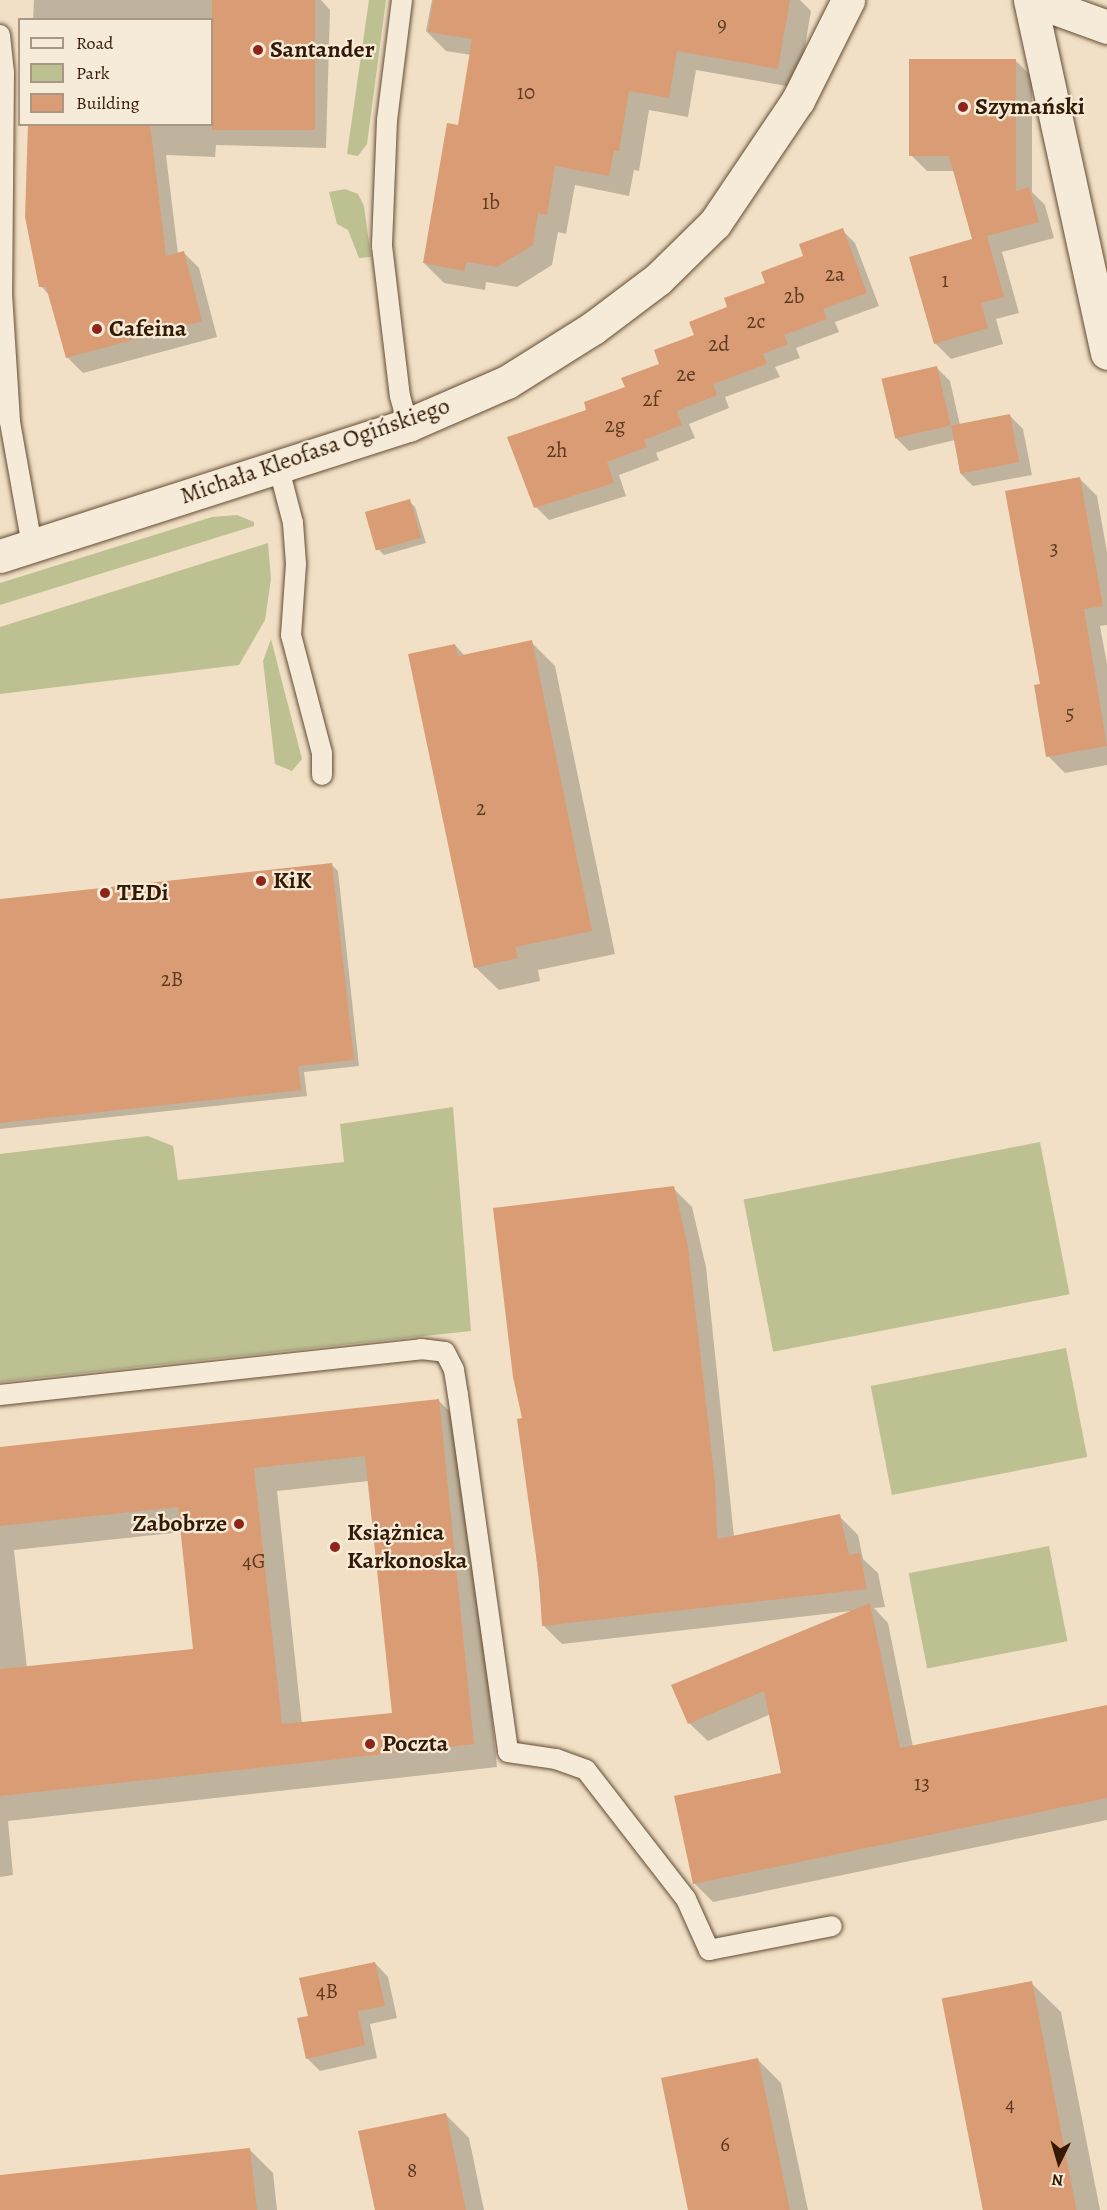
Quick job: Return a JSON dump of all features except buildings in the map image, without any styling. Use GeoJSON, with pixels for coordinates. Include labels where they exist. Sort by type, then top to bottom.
{"type":"FeatureCollection","features":[{"type":"Feature","properties":{"kind":"street","name":"Michała Kleofasa Ogińskiego"},"geometry":{"type":"LineString","coordinates":[[0,556],[408,425],[507,382],[593,328],[658,279],[715,223],[763,157],[798,100],[848,0]]}},
{"type":"Feature","properties":{"kind":"street"},"geometry":{"type":"LineString","coordinates":[[1032,0],[1107,27]]}},
{"type":"Feature","properties":{"kind":"street"},"geometry":{"type":"LineString","coordinates":[[1032,0],[1107,353]]}},
{"type":"Feature","properties":{"kind":"lane"},"geometry":{"type":"LineString","coordinates":[[402,0],[387,120],[382,246],[400,396],[408,425]]}},
{"type":"Feature","properties":{"kind":"lane"},"geometry":{"type":"LineString","coordinates":[[0,35],[4,72],[1,265],[10,422],[32,546]]}},
{"type":"Feature","properties":{"kind":"lane"},"geometry":{"type":"LineString","coordinates":[[278,465],[293,523],[295,554],[291,635],[322,753],[322,775]]}},
{"type":"Feature","properties":{"kind":"lane"},"geometry":{"type":"LineString","coordinates":[[0,1395],[421,1349],[445,1352],[454,1370],[458,1395],[508,1752],[556,1759],[586,1770],[686,1899],[709,1950],[832,1926]]}},
{"type":"Feature","properties":{"kind":"green space"},"geometry":{"type":"Polygon","coordinates":[[[369,0],[386,0],[367,144],[358,156],[347,154],[369,0]]]}},
{"type":"Feature","properties":{"kind":"green space"},"geometry":{"type":"Polygon","coordinates":[[[345,189],[358,194],[364,206],[371,257],[359,258],[348,230],[337,224],[329,192],[345,189]]]}},
{"type":"Feature","properties":{"kind":"green space"},"geometry":{"type":"Polygon","coordinates":[[[237,515],[254,522],[254,526],[0,605],[0,583],[212,517],[237,515]]]}},
{"type":"Feature","properties":{"kind":"green space"},"geometry":{"type":"Polygon","coordinates":[[[268,543],[271,579],[265,620],[239,665],[0,694],[0,627],[268,543]]]}},
{"type":"Feature","properties":{"kind":"green space"},"geometry":{"type":"Polygon","coordinates":[[[271,639],[302,759],[292,771],[275,764],[263,661],[271,639]]]}},
{"type":"Feature","properties":{"kind":"green space"},"geometry":{"type":"Polygon","coordinates":[[[453,1107],[471,1331],[0,1382],[0,1154],[148,1136],[173,1146],[178,1180],[344,1162],[340,1124],[453,1107]]]}},
{"type":"Feature","properties":{"kind":"green space"},"geometry":{"type":"Polygon","coordinates":[[[1040,1142],[1070,1294],[773,1352],[744,1200],[1040,1142]]]}},
{"type":"Feature","properties":{"kind":"green space"},"geometry":{"type":"Polygon","coordinates":[[[1066,1348],[1087,1457],[892,1495],[871,1386],[1066,1348]]]}},
{"type":"Feature","properties":{"kind":"green space"},"geometry":{"type":"Polygon","coordinates":[[[1049,1546],[1068,1641],[927,1669],[909,1573],[1049,1546]]]}},
{"type":"Feature","properties":{"kind":"place","name":"Santander"},"geometry":{"type":"Point","coordinates":[258,50]}},
{"type":"Feature","properties":{"kind":"place","name":"Szymański"},"geometry":{"type":"Point","coordinates":[963,107]}},
{"type":"Feature","properties":{"kind":"place","name":"Cafeina"},"geometry":{"type":"Point","coordinates":[97,329]}},
{"type":"Feature","properties":{"kind":"place","name":"KiK"},"geometry":{"type":"Point","coordinates":[261,881]}},
{"type":"Feature","properties":{"kind":"place","name":"TEDi"},"geometry":{"type":"Point","coordinates":[105,893]}},
{"type":"Feature","properties":{"kind":"place","name":"Zabobrze"},"geometry":{"type":"Point","coordinates":[239,1524]}},
{"type":"Feature","properties":{"kind":"place","name":"Książnica Karkonoska"},"geometry":{"type":"Point","coordinates":[335,1547]}},
{"type":"Feature","properties":{"kind":"place","name":"Poczta"},"geometry":{"type":"Point","coordinates":[370,1744]}}]}
